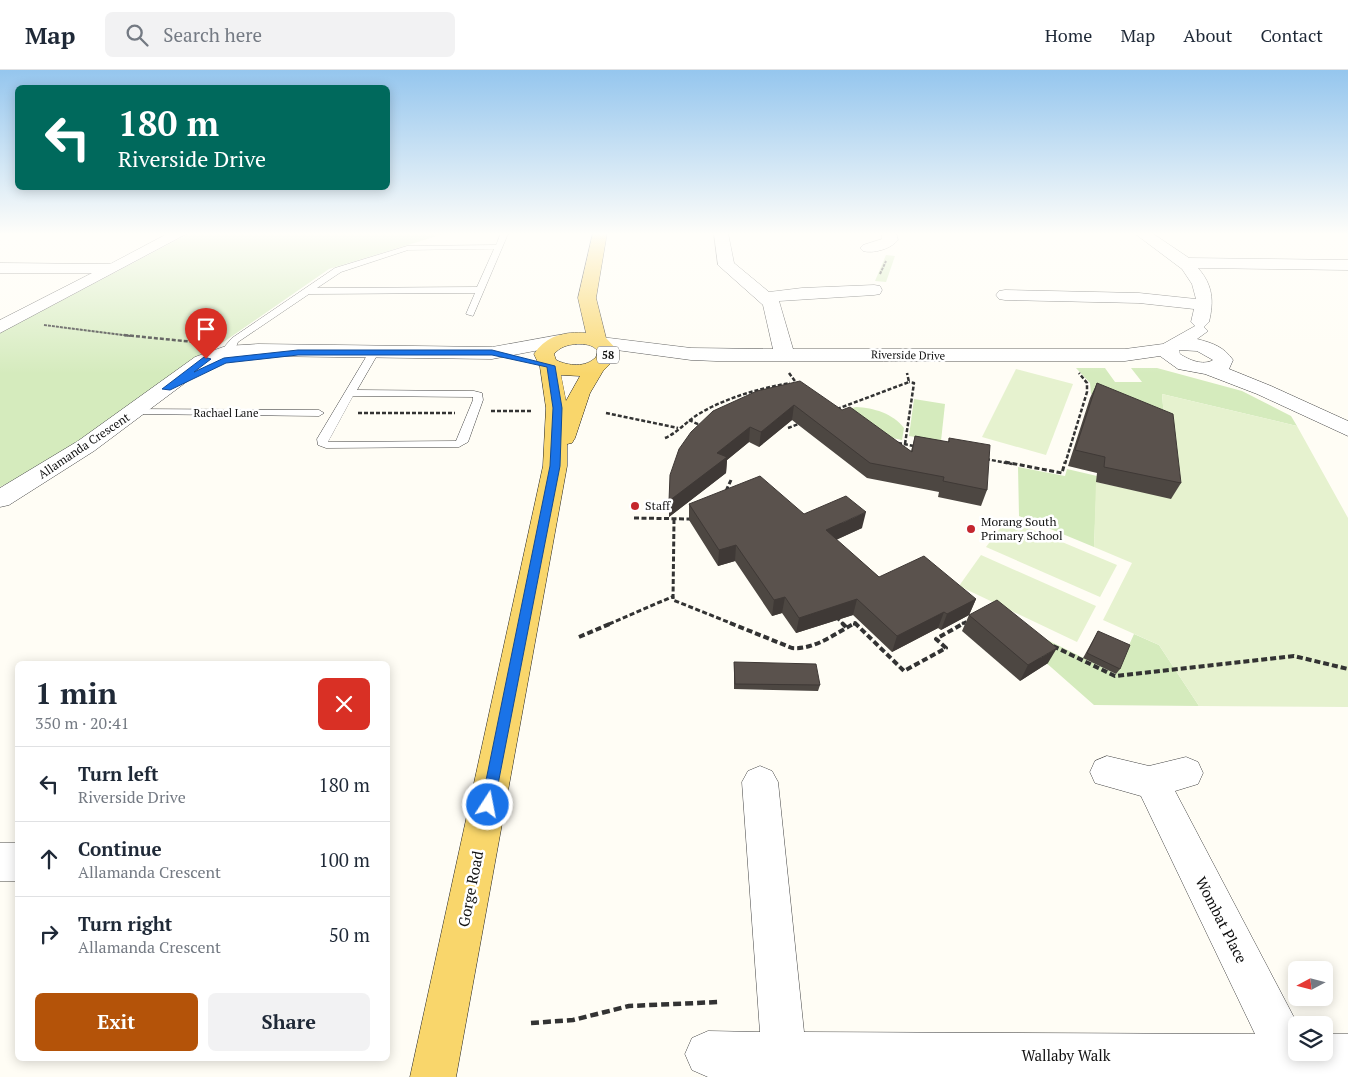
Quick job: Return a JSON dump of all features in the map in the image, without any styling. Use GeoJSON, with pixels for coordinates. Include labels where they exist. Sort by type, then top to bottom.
{"type":"FeatureCollection","features":[{"type":"Feature","properties":{"kind":"main road","name":"58"},"geometry":{"type":"LineString","coordinates":[[560,341],[587,298],[591,280]]}},
{"type":"Feature","properties":{"kind":"main road","name":"58"},"geometry":{"type":"LineString","coordinates":[[587,298],[599,342],[608,351],[608,356],[597,366],[566,370],[549,364],[544,354],[551,345],[560,341],[576,338],[599,342]]}},
{"type":"Feature","properties":{"kind":"main road","name":"Gorge Road"},"geometry":{"type":"LineString","coordinates":[[549,364],[557,408],[555,466]]}},
{"type":"Feature","properties":{"kind":"main road","name":"Gorge Road"},"geometry":{"type":"LineString","coordinates":[[433,1077],[555,466],[580,393],[597,366]]}},
{"type":"Feature","properties":{"kind":"street"},"geometry":{"type":"LineString","coordinates":[[4,324],[91,280]]}},
{"type":"Feature","properties":{"kind":"street"},"geometry":{"type":"LineString","coordinates":[[744,280],[766,298],[774,309],[786,361]]}},
{"type":"Feature","properties":{"kind":"street"},"geometry":{"type":"LineString","coordinates":[[1196,280],[1201,287],[1204,305],[1199,331],[1214,360]]}},
{"type":"Feature","properties":{"kind":"street"},"geometry":{"type":"LineString","coordinates":[[766,298],[802,293],[874,290]]}},
{"type":"Feature","properties":{"kind":"street"},"geometry":{"type":"LineString","coordinates":[[1001,294],[1139,298],[1204,305]]}},
{"type":"Feature","properties":{"kind":"street"},"geometry":{"type":"LineString","coordinates":[[1172,347],[1199,331]]}},
{"type":"Feature","properties":{"kind":"street"},"geometry":{"type":"LineString","coordinates":[[492,353],[560,341]]}},
{"type":"Feature","properties":{"kind":"street","name":"Riverside Drive"},"geometry":{"type":"LineString","coordinates":[[599,342],[691,354],[786,361],[975,356],[1125,355],[1184,364],[1214,360]]}},
{"type":"Feature","properties":{"kind":"street"},"geometry":{"type":"LineString","coordinates":[[1172,347],[1192,345],[1264,390],[1348,429]]}},
{"type":"Feature","properties":{"kind":"street"},"geometry":{"type":"LineString","coordinates":[[1172,347],[1171,357],[1184,364]]}},
{"type":"Feature","properties":{"kind":"street","name":"Riverside Drive"},"geometry":{"type":"LineString","coordinates":[[1125,355],[1172,347]]}},
{"type":"Feature","properties":{"kind":"street","name":"Allamanda Crescent"},"geometry":{"type":"LineString","coordinates":[[0,499],[64,461],[167,389],[209,366],[231,351],[374,352]]}},
{"type":"Feature","properties":{"kind":"street"},"geometry":{"type":"LineString","coordinates":[[374,352],[492,353],[549,364]]}},
{"type":"Feature","properties":{"kind":"street","name":"Riverside Drive"},"geometry":{"type":"LineString","coordinates":[[597,366],[691,354]]}},
{"type":"Feature","properties":{"kind":"street","name":"Wombat Place"},"geometry":{"type":"LineString","coordinates":[[1107,772],[1169,778],[1288,1052]]}},
{"type":"Feature","properties":{"kind":"street"},"geometry":{"type":"LineString","coordinates":[[760,782],[784,1055]]}},
{"type":"Feature","properties":{"kind":"street"},"geometry":{"type":"LineString","coordinates":[[0,862],[15,862]]}},
{"type":"Feature","properties":{"kind":"street","name":"Wallaby Walk"},"geometry":{"type":"LineString","coordinates":[[708,1054],[1288,1057]]}},
{"type":"Feature","properties":{"kind":"street","name":"Wallaby Walk"},"geometry":{"type":"LineString","coordinates":[[1333,1056],[1348,1056]]}},
{"type":"Feature","properties":{"kind":"lane"},"geometry":{"type":"LineString","coordinates":[[231,351],[305,290],[322,280]]}},
{"type":"Feature","properties":{"kind":"lane"},"geometry":{"type":"LineString","coordinates":[[470,314],[484,280]]}},
{"type":"Feature","properties":{"kind":"lane"},"geometry":{"type":"LineString","coordinates":[[305,290],[480,290]]}},
{"type":"Feature","properties":{"kind":"lane"},"geometry":{"type":"LineString","coordinates":[[351,393],[474,394],[478,396],[478,400],[464,440],[459,444],[326,445],[322,443],[374,352]]}},
{"type":"Feature","properties":{"kind":"lane","name":"Rachael Lane"},"geometry":{"type":"LineString","coordinates":[[133,412],[319,413]]}},
{"type":"Feature","properties":{"kind":"path"},"geometry":{"type":"LineString","coordinates":[[4,324],[118,332],[231,351]]}},
{"type":"Feature","properties":{"kind":"path"},"geometry":{"type":"LineString","coordinates":[[786,361],[795,383],[804,390]]}},
{"type":"Feature","properties":{"kind":"path"},"geometry":{"type":"LineString","coordinates":[[905,364],[909,382]]}},
{"type":"Feature","properties":{"kind":"path"},"geometry":{"type":"LineString","coordinates":[[983,459],[1062,473],[1087,392],[1087,383],[1076,371]]}},
{"type":"Feature","properties":{"kind":"path"},"geometry":{"type":"LineString","coordinates":[[841,416],[833,411],[909,382],[914,383],[905,444]]}},
{"type":"Feature","properties":{"kind":"path"},"geometry":{"type":"LineString","coordinates":[[665,438],[670,437],[688,420],[736,396],[765,388],[795,383]]}},
{"type":"Feature","properties":{"kind":"path"},"geometry":{"type":"LineString","coordinates":[[339,413],[533,411]]}},
{"type":"Feature","properties":{"kind":"path"},"geometry":{"type":"LineString","coordinates":[[606,413],[678,428]]}},
{"type":"Feature","properties":{"kind":"path"},"geometry":{"type":"LineString","coordinates":[[688,420],[703,426]]}},
{"type":"Feature","properties":{"kind":"path"},"geometry":{"type":"LineString","coordinates":[[788,428],[806,421]]}},
{"type":"Feature","properties":{"kind":"path"},"geometry":{"type":"LineString","coordinates":[[896,443],[915,446]]}},
{"type":"Feature","properties":{"kind":"path"},"geometry":{"type":"LineString","coordinates":[[724,496],[731,480]]}},
{"type":"Feature","properties":{"kind":"path"},"geometry":{"type":"LineString","coordinates":[[634,518],[694,519]]}},
{"type":"Feature","properties":{"kind":"path"},"geometry":{"type":"LineString","coordinates":[[674,519],[673,600],[798,650],[809,647],[855,623],[904,671],[946,648],[936,639],[972,618]]}},
{"type":"Feature","properties":{"kind":"path"},"geometry":{"type":"LineString","coordinates":[[579,637],[674,596]]}},
{"type":"Feature","properties":{"kind":"path"},"geometry":{"type":"LineString","coordinates":[[833,614],[846,627]]}},
{"type":"Feature","properties":{"kind":"path"},"geometry":{"type":"LineString","coordinates":[[1047,643],[1115,676],[1294,656],[1348,668]]}},
{"type":"Feature","properties":{"kind":"path"},"geometry":{"type":"LineString","coordinates":[[531,1023],[573,1020],[629,1006],[684,1002],[719,1002]]}},
{"type":"Feature","properties":{"kind":"green space"},"geometry":{"type":"Polygon","coordinates":[[[101,280],[313,280],[49,463],[0,487],[0,333],[101,280]]]}},
{"type":"Feature","properties":{"kind":"green space"},"geometry":{"type":"Polygon","coordinates":[[[875,280],[887,280],[886,282],[875,280]]]}},
{"type":"Feature","properties":{"kind":"green space"},"geometry":{"type":"Polygon","coordinates":[[[1076,368],[1105,368],[1115,382],[1142,382],[1131,368],[1157,368],[1242,391],[1291,416],[1297,426],[1162,394],[1165,429],[1132,411],[1091,394],[1090,383],[1076,368]]]}},
{"type":"Feature","properties":{"kind":"green space"},"geometry":{"type":"Polygon","coordinates":[[[1016,369],[1073,384],[1046,455],[982,437],[1016,369]]]}},
{"type":"Feature","properties":{"kind":"green space"},"geometry":{"type":"Polygon","coordinates":[[[1162,394],[1297,426],[1348,518],[1348,707],[1199,706],[1159,645],[1103,620],[1132,563],[1094,547],[1096,482],[1171,498],[1162,394]]]}},
{"type":"Feature","properties":{"kind":"green space"},"geometry":{"type":"Polygon","coordinates":[[[914,399],[945,404],[941,441],[909,436],[914,399]]]}},
{"type":"Feature","properties":{"kind":"green space"},"geometry":{"type":"Polygon","coordinates":[[[856,407],[876,410],[894,419],[904,428],[902,440],[865,432],[837,412],[856,407]]]}},
{"type":"Feature","properties":{"kind":"green space"},"geometry":{"type":"Polygon","coordinates":[[[1018,467],[1065,476],[1067,469],[1097,476],[1094,547],[1019,516],[1018,467]]]}},
{"type":"Feature","properties":{"kind":"green space"},"geometry":{"type":"Polygon","coordinates":[[[1007,519],[1117,565],[1100,597],[986,547],[1007,519]]]}},
{"type":"Feature","properties":{"kind":"green space"},"geometry":{"type":"Polygon","coordinates":[[[981,555],[1096,606],[1077,642],[959,586],[981,555]]]}},
{"type":"Feature","properties":{"kind":"green space"},"geometry":{"type":"Polygon","coordinates":[[[985,609],[1116,674],[1134,634],[1159,645],[1199,706],[1094,705],[985,609]]]}},
{"type":"Feature","properties":{"kind":"building"},"geometry":{"type":"Polygon","coordinates":[[[800,381],[842,410],[850,407],[912,452],[915,436],[949,442],[949,438],[990,445],[987,490],[943,481],[944,477],[870,463],[794,405],[761,432],[750,427],[717,453],[727,457],[669,501],[670,475],[679,449],[691,432],[713,411],[757,391],[800,381]]]}},
{"type":"Feature","properties":{"kind":"building"},"geometry":{"type":"Polygon","coordinates":[[[1097,383],[1173,414],[1181,483],[1104,467],[1105,457],[1075,450],[1097,383]]]}},
{"type":"Feature","properties":{"kind":"building"},"geometry":{"type":"Polygon","coordinates":[[[760,476],[804,514],[846,496],[866,512],[826,530],[879,577],[924,556],[976,599],[947,614],[944,612],[897,636],[857,599],[799,618],[785,597],[774,600],[736,545],[719,550],[689,504],[760,476]]]}},
{"type":"Feature","properties":{"kind":"building"},"geometry":{"type":"Polygon","coordinates":[[[997,600],[1057,648],[1028,665],[969,615],[997,600]]]}},
{"type":"Feature","properties":{"kind":"building"},"geometry":{"type":"Polygon","coordinates":[[[1098,631],[1130,645],[1120,669],[1087,653],[1098,631]]]}},
{"type":"Feature","properties":{"kind":"building"},"geometry":{"type":"Polygon","coordinates":[[[734,662],[816,664],[820,685],[735,684],[734,662]]]}},
{"type":"Feature","properties":{"kind":"place","name":"Staff"},"geometry":{"type":"Point","coordinates":[635,506]}},
{"type":"Feature","properties":{"kind":"place","name":"Morang South Primary School"},"geometry":{"type":"Point","coordinates":[971,529]}},
{"type":"Feature","properties":{"kind":"route"},"geometry":{"type":"LineString","coordinates":[[206,359],[167,389],[209,366],[224,361],[243,357],[298,352],[492,353],[548,364],[550,366],[557,408],[555,466],[488,805]]}}]}
